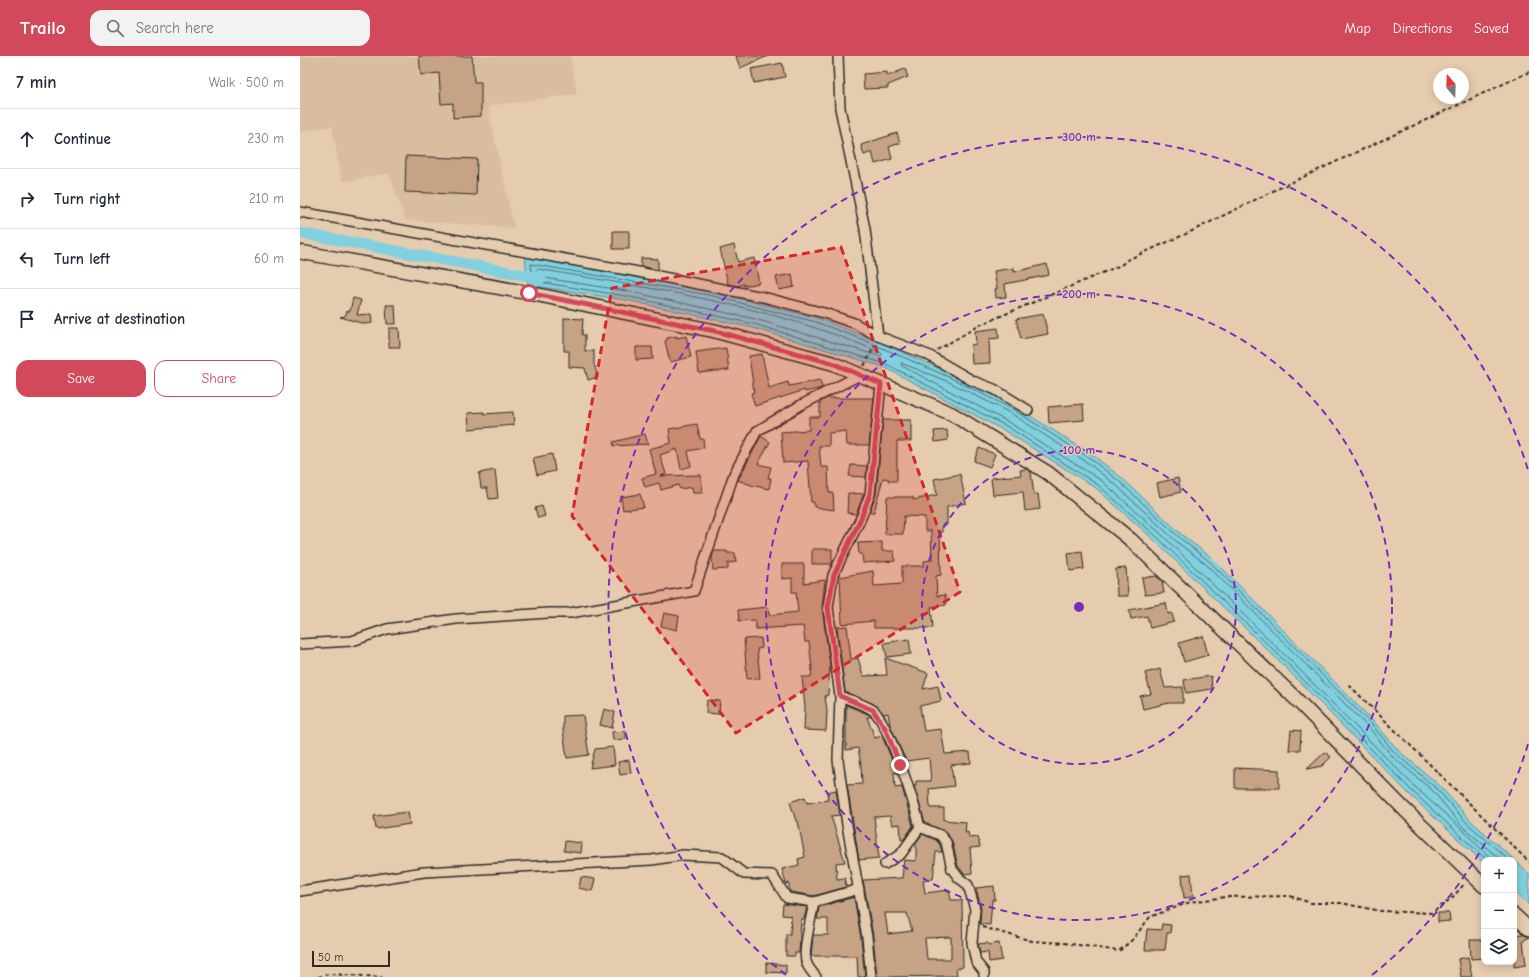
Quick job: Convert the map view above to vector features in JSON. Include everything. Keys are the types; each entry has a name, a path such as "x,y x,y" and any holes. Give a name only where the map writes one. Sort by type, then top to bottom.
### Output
{"main road":[{"path":"300,252 529,293 715,331 832,363 952,414 1048,473 1131,540 1296,698 1405,810 1481,883"},
{"path":"1517,918 1529,929"}],"street":[{"path":"837,57 840,108 865,229 878,336"},
{"path":"300,212 633,271 763,297 824,313 854,323 878,336 928,355 973,381 994,389 1028,410"},
{"path":"300,644 352,641 387,629 456,619 548,612 570,613 694,591 734,474 758,431 801,405 860,375"},
{"path":"871,977 859,889 847,825 838,760 840,696 828,607 834,575 861,518 870,494 881,384"},
{"path":"840,696 873,710 885,728 914,803 920,827 901,854 885,864"},
{"path":"920,827 940,835 946,842 952,869 959,878 968,884 976,909 972,942 976,962 984,972 984,977"},
{"path":"300,890 424,872 652,860 683,855 722,857 744,874 772,875 787,898 814,902 859,889"},
{"path":"814,902 809,932 804,946 806,963 816,977"}],"path":[{"path":"928,355 982,324 1121,265 1127,260 1188,233 1272,191 1529,72"},
{"path":"860,375 878,336"},
{"path":"1349,685 1529,862"},
{"path":"975,926 1032,941 1064,943 1119,951 1132,940 1150,917 1190,902 1226,898 1290,896 1311,903 1341,902 1381,911 1432,913 1452,898 1472,875"},
{"path":"318,977 329,974 382,977"}],"highlighted area":[{"path":"841,247 960,592 736,733 572,516 612,288"}],"shaded area":[{"path":"300,56 570,56 577,94 488,106 514,228 405,220 389,173 342,182 332,126 300,132"}],"water":[{"path":"525,257 710,291 817,318 865,336 952,374 1016,407 1094,456 1123,479 1182,535 1212,558 1376,724 1398,750 1439,785 1470,820 1511,857 1481,857 1481,860 1409,794 1284,666 1153,539 1096,488 1005,431 884,367 753,328 626,300 528,285"},
{"path":"1517,862 1529,873 1529,905 1517,894"}],"building":[{"path":"419,56 472,56 474,82 481,82 481,116 453,118 453,103 441,104 439,73 421,75"},
{"path":"736,56 768,56 740,68"},
{"path":"782,63 785,77 754,83 751,69"},
{"path":"905,69 908,77 888,85 888,88 864,89 863,74 887,72 887,76"},
{"path":"897,133 900,143 889,147 892,159 875,164 872,152 864,155 861,145"},
{"path":"406,156 477,159 476,195 405,192"},
{"path":"613,231 629,231 629,249 613,249"},
{"path":"734,245 738,262 754,258 759,283 744,286 744,284 737,286 728,284 720,249"},
{"path":"641,258 658,259 658,270 641,266"},
{"path":"1047,264 1049,275 1005,284 1006,297 996,298 995,289 997,289 994,271 1014,268 1014,272"},
{"path":"792,274 794,287 779,290 776,277"},
{"path":"353,298 361,300 357,315 371,314 372,323 365,324 340,317 345,316 347,311 350,311"},
{"path":"386,305 395,305 396,324 387,324"},
{"path":"1043,314 1048,334 1021,339 1016,319"},
{"path":"564,318 583,319 582,335 585,335 585,351 594,351 594,364 598,377 588,380 585,368 569,367 569,351 564,351"},
{"path":"389,328 399,328 400,347 389,347"},
{"path":"998,328 999,338 989,339 990,363 972,364 971,345 976,344 975,331"},
{"path":"677,336 677,338 686,336 691,357 670,362 665,341 667,338"},
{"path":"636,347 652,347 653,359 636,360"},
{"path":"726,348 729,370 699,373 696,352"},
{"path":"762,354 769,388 788,382 789,386 820,380 822,388 805,392 805,390 755,406 751,393 754,392 749,356"},
{"path":"827,398 874,398 869,445 847,445 846,431 829,433 829,446 819,446 821,467 828,467 829,493 833,493 834,510 814,507 814,502 811,502 808,461 783,463 781,432 809,430 809,417 820,417 820,402"},
{"path":"1083,404 1084,420 1049,423 1048,407"},
{"path":"484,412 484,414 513,412 514,425 469,429 468,413"},
{"path":"883,420 911,420 911,441 897,441 897,481 888,481 889,479 883,478 874,512 869,512 876,494"},
{"path":"697,424 700,439 703,439 704,448 688,451 691,466 681,469 677,449 660,455 666,474 661,476 701,475 702,493 693,493 692,487 680,489 678,485 661,490 659,483 645,487 642,478 656,474 649,449 671,443 669,429"},
{"path":"947,430 948,440 935,442 934,431"},
{"path":"645,434 648,444 614,446 613,442"},
{"path":"761,436 770,442 758,464 771,467 768,478 771,478 769,489 738,480"},
{"path":"979,448 995,454 990,467 974,461"},
{"path":"552,454 555,471 537,475 533,458"},
{"path":"851,465 867,466 866,477 849,476"},
{"path":"1027,469 1031,472 1034,495 1038,494 1040,509 1025,511 1023,492 993,495 991,478 1021,475 1020,470"},
{"path":"495,470 498,498 489,499 487,488 481,488 479,473"},
{"path":"960,474 966,503 947,507 947,525 942,525 942,532 940,532 941,575 936,576 937,596 945,595 946,605 931,607 933,628 874,628 874,621 842,624 840,577 873,571 874,586 902,584 902,566 924,566 924,561 932,560 931,531 925,531 925,517 904,516 903,534 885,534 887,497 913,497 913,500 937,495 934,479"},
{"path":"1178,478 1181,492 1160,497 1157,483"},
{"path":"848,493 864,494 856,514 847,513"},
{"path":"640,494 644,507 623,510 621,497"},
{"path":"542,506 545,516 538,518 535,508"},
{"path":"882,542 882,551 894,551 895,561 863,563 862,554 859,554 858,543"},
{"path":"812,549 832,549 832,564 812,564"},
{"path":"714,551 727,551 727,553 735,553 736,562 728,563 728,569 713,570 712,557"},
{"path":"1082,551 1084,569 1070,571 1068,553"},
{"path":"782,564 804,564 804,583 825,580 822,608 830,665 828,695 825,696 827,711 826,731 804,730 805,708 802,677 811,677 812,668 809,642 805,642 803,626 756,629 755,620 739,621 738,610 768,607 769,615 798,612 796,592 792,592 792,578 782,579"},
{"path":"1126,568 1128,596 1117,596 1116,569"},
{"path":"1156,576 1162,581 1164,593 1145,595 1142,578"},
{"path":"1166,603 1168,614 1172,613 1174,622 1150,628 1147,616 1131,619 1129,610"},
{"path":"664,613 679,616 677,630 661,626"},
{"path":"847,626 851,659 858,658 863,676 887,675 885,658 928,673 923,689 938,686 941,701 920,706 924,731 941,729 945,754 970,752 971,763 951,765 954,786 929,789 930,808 944,808 944,820 966,822 965,833 968,832 969,838 978,837 980,847 970,848 972,873 964,874 958,866 952,841 945,831 925,823 914,786 916,786 916,781 931,781 929,758 906,761 890,725 888,713 884,714 874,704 845,692 837,627"},
{"path":"1203,636 1208,655 1184,662 1179,643"},
{"path":"761,638 762,648 757,649 760,678 747,679 744,639"},
{"path":"909,639 911,654 887,657 884,643"},
{"path":"1160,669 1165,688 1183,687 1183,703 1169,703 1143,709 1140,696 1151,694 1145,673"},
{"path":"1211,676 1212,689 1186,693 1184,680"},
{"path":"707,700 720,701 719,714 706,713"},
{"path":"846,705 870,715 871,717 867,717 875,738 882,736 897,772 894,773 895,788 902,787 913,826 904,839 901,840 900,824 892,825 890,816 874,817 879,858 859,860 847,785 862,784 861,765 858,748 846,750"},
{"path":"604,709 615,712 612,728 600,725"},
{"path":"583,715 589,755 567,758 563,730 563,716"},
{"path":"1291,730 1301,731 1300,750 1289,750"},
{"path":"626,731 626,739 613,740 612,732"},
{"path":"613,747 615,765 590,768 595,749"},
{"path":"1325,752 1331,757 1322,766 1307,769"},
{"path":"629,760 631,773 620,775 618,762"},
{"path":"1235,768 1279,770 1279,788 1235,788"},
{"path":"836,790 840,815 831,816 845,862 836,863 837,879 845,878 846,887 814,896 791,892 789,890 789,883 786,884 782,869 799,865 798,859 805,857 798,821 796,821 790,802 805,797 807,803 828,800 827,792"},
{"path":"408,812 410,824 376,829 374,816"},
{"path":"922,834 936,840 940,845 942,852 936,852 933,879 923,880 925,893 949,890 951,900 962,900 963,967 956,969 957,976 877,977 873,936 863,880 902,878 904,860 916,861 916,843","holes":["885,913 907,913 912,931 888,934","951,937 951,959 927,959 925,938"]},
{"path":"565,841 582,843 581,853 564,851"},
{"path":"1191,874 1193,897 1184,898 1182,875"},
{"path":"581,877 595,879 592,891 579,888"},
{"path":"994,886 995,900 992,900 990,925 980,924 981,908 976,888"},
{"path":"854,897 861,938 865,977 858,977 857,956 811,956 813,935 828,935 828,919 817,919 819,907"},
{"path":"783,904 807,907 804,919 801,920 799,953 795,953 795,956 786,956 786,934 790,934 791,916 782,915"},
{"path":"1438,913 1449,913 1450,921 1438,922"},
{"path":"1162,924 1171,925 1170,933 1167,933 1165,950 1145,950 1147,929 1161,930"},
{"path":"1522,934 1529,937 1523,941 1526,965 1514,967 1514,965 1517,965 1517,935"},
{"path":"1470,940 1481,940 1481,958 1471,959"},
{"path":"988,943 988,945 999,943 1002,960 989,962 988,952 980,953 978,944"},
{"path":"1468,957 1472,977 1461,977 1458,959"},
{"path":"766,963 786,965 786,973 766,972"}],"waterway":[{"path":"300,233 541,278"}],"route":[{"path":"529,293 715,331 832,363 881,384 870,494 861,518 834,575 828,607 835,649 840,696 873,710 885,728 900,765"}]}
